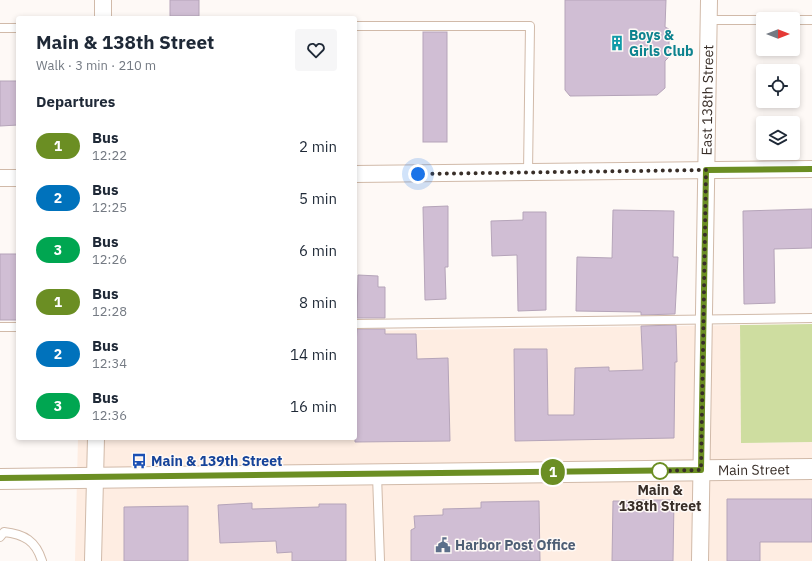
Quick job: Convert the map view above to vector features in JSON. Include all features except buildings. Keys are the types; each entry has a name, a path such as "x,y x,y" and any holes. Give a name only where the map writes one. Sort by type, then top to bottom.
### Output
{"street":[{"path":"103,16 104,0"},
{"name":"East 138th Street","path":"700,561 709,0"},
{"path":"357,174 812,169"},
{"path":"0,178 16,178"},
{"path":"94,561 96,440"},
{"name":"Main Street","path":"0,478 812,469"}],"lane":[{"path":"709,20 756,20"},
{"path":"800,20 812,20"},
{"path":"357,26 530,26 528,172"},
{"path":"0,28 16,28"},
{"path":"357,324 704,321 812,318"},
{"path":"0,327 16,327"},
{"path":"377,474 380,561"},
{"path":"0,537 4,532 19,533 35,545 42,561"}],"shaded area":[{"path":"740,325 741,443 812,442 812,561 75,561 78,440 357,440 357,331"}],"green space":[{"path":"812,324 812,442 741,443 740,325"}],"bus line":[{"name":"1","path":"0,478 701,470 706,170 812,169"}],"place":[{"name":"Boys & Girls Club","path":"617,43"},
{"name":"Main & 139th Street","path":"139,461"},
{"name":"Main & 138th Street","path":"660,471"},
{"name":"Harbor Post Office","path":"443,545"}],"route":[{"path":"418,174 706,170 701,470 655,471 660,471"}]}
